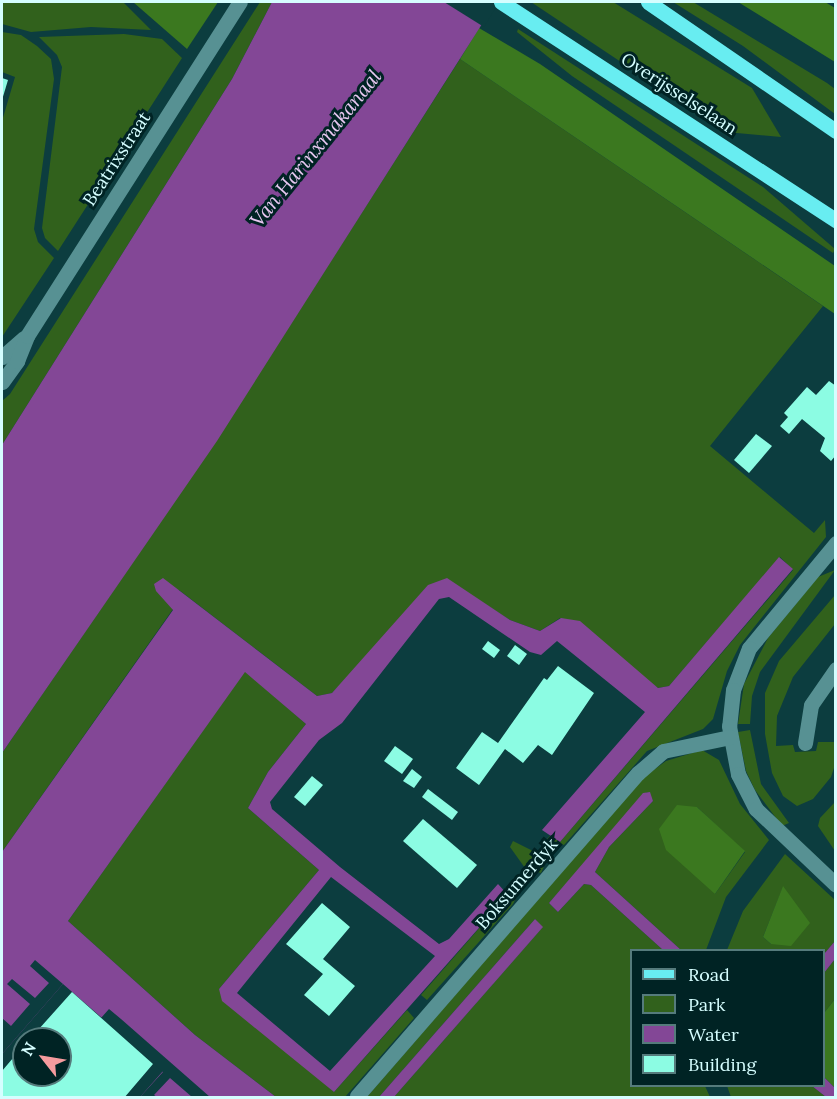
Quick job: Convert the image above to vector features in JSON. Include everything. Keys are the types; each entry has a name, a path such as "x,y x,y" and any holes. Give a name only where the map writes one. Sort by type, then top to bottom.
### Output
{"main road":[{"name":"Overijsselselaan","path":"501,2 836,220"},
{"path":"648,2 836,131"}],"street":[{"name":"Beatrixstraat","path":"2,382 17,361 27,336 240,2"},
{"name":"Beatrixstraat","path":"2,357 27,336"},
{"path":"833,550 749,648 733,690 730,737 738,774 756,809 836,885"},
{"path":"805,743 811,705 836,669"},
{"name":"Boksumerdyk","path":"357,1096 638,773 663,751 730,737"}],"green space":[{"path":"2,2 123,2 151,30 91,27 31,32 2,24"},
{"path":"133,2 218,2 187,49"},
{"path":"260,2 272,2 232,79 2,445 2,401 10,394"},
{"path":"531,2 613,2 752,88 781,137 726,132"},
{"path":"673,2 693,2 827,83 835,89 835,114 743,46"},
{"path":"738,2 825,2 835,8 835,62"},
{"path":"479,28 540,64 835,266 835,314 460,59"},
{"path":"518,29 763,187 835,249 833,253 572,76 517,32"},
{"path":"2,32 21,35 51,59 54,79 34,229 38,242 54,258 2,337 2,121 15,77 2,72"},
{"path":"124,34 162,39 182,58 58,251 45,238 42,228 62,67 57,55 39,37"},
{"path":"460,59 823,306 710,446 814,533 825,520 826,537 740,645 727,671 713,719 703,729 647,751 564,845 546,840 550,836 560,842 793,570 780,557 669,686 658,688 560,618 540,631 510,620 446,579 332,693 317,696 179,590 173,609 2,852 2,753 216,441"},
{"path":"835,570 760,672 752,696 750,724 738,724 744,684 768,638 818,577"},
{"path":"835,595 835,624 793,677 777,716 776,746 793,745 795,752 816,751 818,742 834,742 835,728 835,765 831,777 813,799 797,806 783,796 772,773 765,734 765,693 779,661"},
{"path":"245,671 306,724 268,772 248,808 319,870 219,989 334,1092 407,1010 414,1018 345,1097 276,1097 195,1035 68,921"},
{"path":"750,730 761,784 789,823 782,826 755,790 746,771 738,732"},
{"path":"702,750 719,760 740,804 769,840 726,897 706,949 680,949 595,872 609,847 653,801 647,792 549,903 558,912 584,884 591,885 662,949 630,949 630,1087 705,1087 710,1097 394,1097 542,928 535,919 379,1097 366,1098 644,777 666,761","holes":["697,807 745,852 715,894"]},
{"path":"835,802 835,851 818,826 820,818"},
{"path":"677,805 697,807 745,851 715,894 666,850 659,829"},
{"path":"513,841 541,855 545,864 541,873 525,868 510,847"},
{"path":"785,854 835,900 835,941 825,953 825,949 727,949 743,911","holes":["783,887 771,944 763,937"]},
{"path":"512,880 520,890 513,904 427,1000 421,995 508,895 504,890"},
{"path":"783,886 810,923 791,946 771,944 763,937"},
{"path":"835,959 835,999 825,1012 825,972"},
{"path":"835,999 835,1088 825,1078 825,1012"},
{"path":"727,1087 813,1087 826,1097 731,1097"}],"water":[{"name":"Van Harinxmakanaal","path":"272,2 496,2 217,441 2,753 2,445 232,79"},
{"path":"779,557 793,569 560,842 542,830 645,712 557,641 541,655 530,652 449,597 439,599 342,723 319,740 270,802 272,809 340,867 439,944 449,939 498,884 508,895 334,1092 222,1001 219,989 319,870 248,808 268,772 306,724 245,672 68,921 195,1035 276,1097 140,1097 163,1071 63,984 26,1027 12,1027 12,1043 2,1054 2,852 173,610 156,591 154,584 163,578 317,696 332,693 428,585 447,578 510,620 540,631 561,618 580,621 658,688 669,686","holes":["331,877 435,956 330,1071 237,993"]},
{"path":"650,792 653,801 609,847 595,872 680,949 662,949 591,885 584,884 558,912 549,903 643,793"},
{"path":"535,919 543,927 394,1097 379,1097"},
{"path":"835,941 835,959 825,972 825,953"},
{"path":"825,1078 835,1088 835,1097 826,1097 813,1087 825,1087"}],"pier":[{"path":"444,2 499,2 484,27"},
{"path":"35,960 63,984 26,1027 12,1027 12,1043 2,1054 2,1018 11,1026 30,1004 7,984 12,979 35,998 49,983 30,966"},
{"path":"109,1009 210,1097 192,1097 170,1078 154,1095 157,1097 140,1097 163,1072 101,1018"}],"building":[{"path":"2,78 8,80 2,100"},
{"path":"829,381 836,386 836,455 831,461 820,451 825,438 802,419 789,434 780,426 788,417 784,413 807,387 816,395"},
{"path":"756,434 772,446 749,473 734,460"},
{"path":"488,641 500,650 494,658 482,649"},
{"path":"515,645 527,654 519,665 507,656"},
{"path":"558,666 594,693 552,755 538,745 523,763 505,749 479,785 456,768 482,732 498,743 544,678 547,680"},
{"path":"395,746 413,759 402,774 384,761"},
{"path":"412,769 422,777 414,788 403,781"},
{"path":"312,776 323,785 305,806 294,797"},
{"path":"428,789 458,812 452,820 422,797"},
{"path":"423,819 477,865 457,888 403,841"},
{"path":"322,903 350,927 323,959 355,986 329,1016 304,995 323,974 286,944"},
{"path":"72,992 153,1064 124,1098 2,1098 2,1071 12,1059 12,1087 72,1087 72,1027 41,1027"}]}
